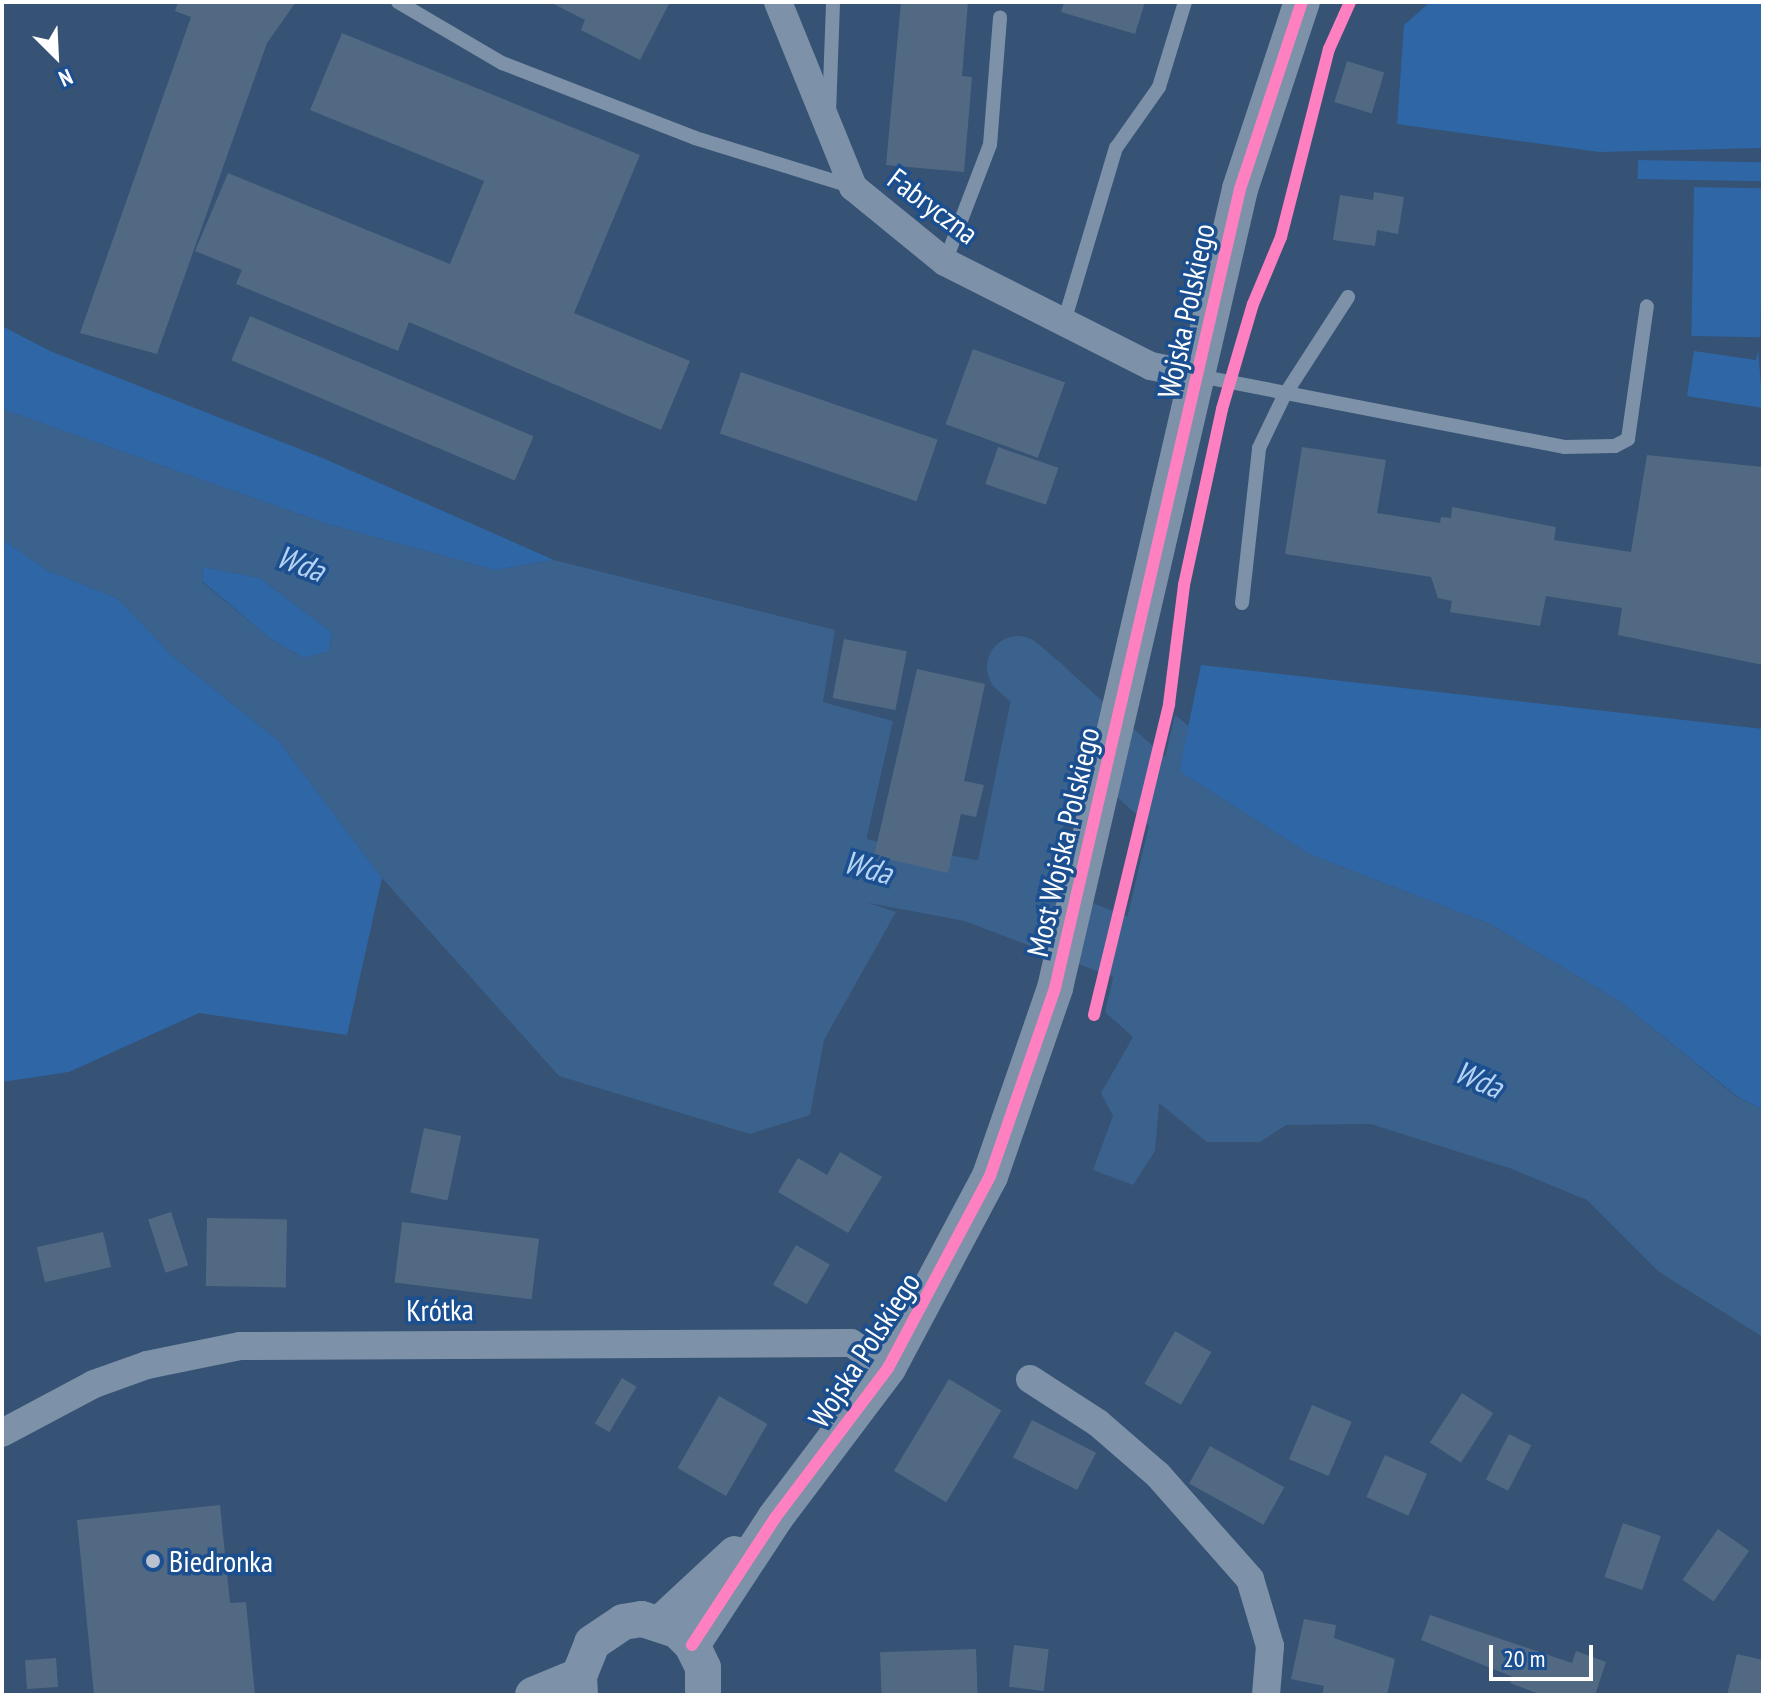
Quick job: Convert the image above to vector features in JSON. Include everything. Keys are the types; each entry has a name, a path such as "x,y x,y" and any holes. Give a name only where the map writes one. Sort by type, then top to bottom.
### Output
{"street":[{"name":"Fabryczna","path":"778,2 853,187 945,262 1151,366 1199,376"},
{"name":"Wojska Polskiego","path":"1138,637 1240,189 1302,2"},
{"name":"Most Wojska Polskiego","path":"1033,1058 1138,637"},
{"name":"Wojska Polskiego","path":"692,1645 775,1518 888,1368 990,1176 1033,1058"},
{"name":"Krótka","path":"2,1433 94,1384 147,1365 240,1346 851,1343 888,1368"},
{"path":"1030,1379 1098,1423 1158,1475 1250,1579 1270,1646 1266,1695"},
{"name":"Wojska Polskiego","path":"661,1623 775,1518"},
{"path":"533,1695 579,1685 587,1650 606,1630 642,1619 661,1623 692,1645 703,1668 704,1694"}],"lane":[{"path":"398,2 502,63 695,138 853,187"},
{"path":"828,125 833,2"},
{"path":"1064,322 1116,148 1159,87 1185,2"},
{"path":"945,262 990,145 1000,17"},
{"path":"1242,603 1259,448 1284,396 1348,297"},
{"path":"1199,376 1284,396 1564,447 1615,446 1628,439 1647,306"}],"shaded area":[{"path":"1430,2 1763,2 1763,148 1599,152 1397,124 1404,25"},
{"path":"1638,160 1763,162 1763,181 1638,179"},
{"path":"1694,187 1763,188 1760,337 1691,336"},
{"path":"2,326 50,351 325,459 554,560 495,570 327,524 2,409"},
{"path":"1758,350 1763,408 1687,396 1694,351 1756,360"},
{"path":"2,539 47,570 117,598 174,657 279,741 382,878 347,1035 199,1013 69,1072 2,1082"},
{"path":"203,567 260,578 333,633 328,652 303,658 268,637 202,581"},
{"path":"1201,665 1763,729 1763,1110 1738,1097 1619,1001 1490,924 1311,855 1179,771"}],"water":[{"path":"2,409 327,524 495,570 554,560 835,630 823,702 893,721 853,898 896,912 824,1040 810,1115 750,1134 559,1076 382,878 279,741 174,657 117,598 47,570 2,539","holes":["203,567 260,578 333,633 328,652 303,658 268,637 202,582"]},
{"path":"1020,656 1058,660 1090,692 1042,937 967,914"},
{"path":"1175,715 1189,726 1179,771 1311,855 1490,924 1619,1001 1737,1097 1763,1110 1763,1337 1659,1272 1587,1200 1512,1169 1371,1124 1286,1125 1260,1142 1207,1142 1159,1103 1155,1151 1133,1185 1093,1170 1113,1116 1101,1093 1133,1037 1105,1012"}],"building":[{"path":"178,2 296,2 267,43 157,354 80,333 191,17 175,11"},
{"path":"550,2 670,2 640,60 581,30 585,20"},
{"path":"901,2 968,2 962,76 972,77 964,172 886,165"},
{"path":"1064,2 1145,2 1135,34 1061,12"},
{"path":"342,33 640,155 574,313 690,361 661,430 409,322 398,351 236,284 242,270 195,251 228,173 450,264 484,181 310,110"},
{"path":"1347,61 1384,72 1372,114 1334,102"},
{"path":"1374,192 1404,197 1398,234 1377,230 1375,246 1333,240 1340,195 1373,200"},
{"path":"250,316 534,436 515,481 231,360"},
{"path":"973,349 1065,383 1038,458 946,424"},
{"path":"741,372 938,440 917,501 720,433"},
{"path":"998,447 1059,468 1046,505 985,484"},
{"path":"1302,447 1386,460 1377,513 1440,523 1441,517 1451,518 1452,507 1556,527 1554,540 1631,552 1647,455 1763,467 1763,665 1618,635 1622,608 1546,596 1540,626 1450,612 1452,601 1438,598 1431,577 1285,554"},
{"path":"844,639 907,651 895,710 833,698"},
{"path":"917,669 985,684 964,781 984,785 976,817 961,814 948,873 874,856"},
{"path":"424,1128 461,1136 447,1200 410,1193"},
{"path":"840,1152 882,1177 848,1233 778,1192 798,1158 827,1175"},
{"path":"171,1212 188,1265 165,1273 148,1219"},
{"path":"207,1218 287,1219 286,1287 206,1286"},
{"path":"402,1222 539,1239 532,1299 395,1283"},
{"path":"103,1232 111,1267 45,1282 37,1247"},
{"path":"796,1245 830,1264 807,1304 773,1285"},
{"path":"1175,1331 1211,1352 1181,1405 1144,1384"},
{"path":"622,1378 637,1387 609,1432 595,1423"},
{"path":"949,1379 1001,1410 946,1502 894,1471"},
{"path":"1462,1393 1493,1413 1461,1463 1430,1442"},
{"path":"719,1396 767,1424 726,1496 678,1468"},
{"path":"1312,1405 1352,1422 1329,1476 1289,1459"},
{"path":"1032,1420 1096,1453 1077,1490 1013,1457"},
{"path":"1509,1434 1531,1445 1508,1491 1486,1479"},
{"path":"1210,1446 1284,1487 1263,1525 1189,1484"},
{"path":"1385,1455 1427,1474 1408,1516 1366,1497"},
{"name":"Biedronka","path":"220,1505 230,1603 246,1602 255,1695 94,1695 77,1520"},
{"path":"1623,1523 1661,1536 1642,1590 1604,1577"},
{"path":"1718,1529 1749,1551 1714,1602 1682,1580"},
{"path":"1430,1615 1572,1663 1576,1651 1606,1662 1595,1695 1542,1695 1510,1683 1513,1677 1421,1640"},
{"path":"1304,1619 1336,1625 1334,1638 1395,1659 1387,1695 1322,1695 1324,1686 1291,1679"},
{"path":"1014,1645 1049,1649 1044,1691 1009,1687"},
{"path":"976,1649 978,1695 882,1695 880,1652"},
{"path":"1737,1654 1763,1660 1763,1695 1727,1695"},
{"path":"56,1658 58,1687 27,1689 25,1660"}],"waterway":[{"path":"1018,667 1188,819 1205,859"},
{"name":"Wda","path":"783,835 861,870 973,891 1200,977"}],"cycle path":[{"path":"692,1645 775,1518 888,1368 990,1176 1055,988 1240,189 1302,2"},
{"path":"1094,1015 1169,704 1184,585 1222,409 1253,304 1281,237 1329,49 1350,2"}],"place":[{"name":"Biedronka","path":"153,1561"}]}
